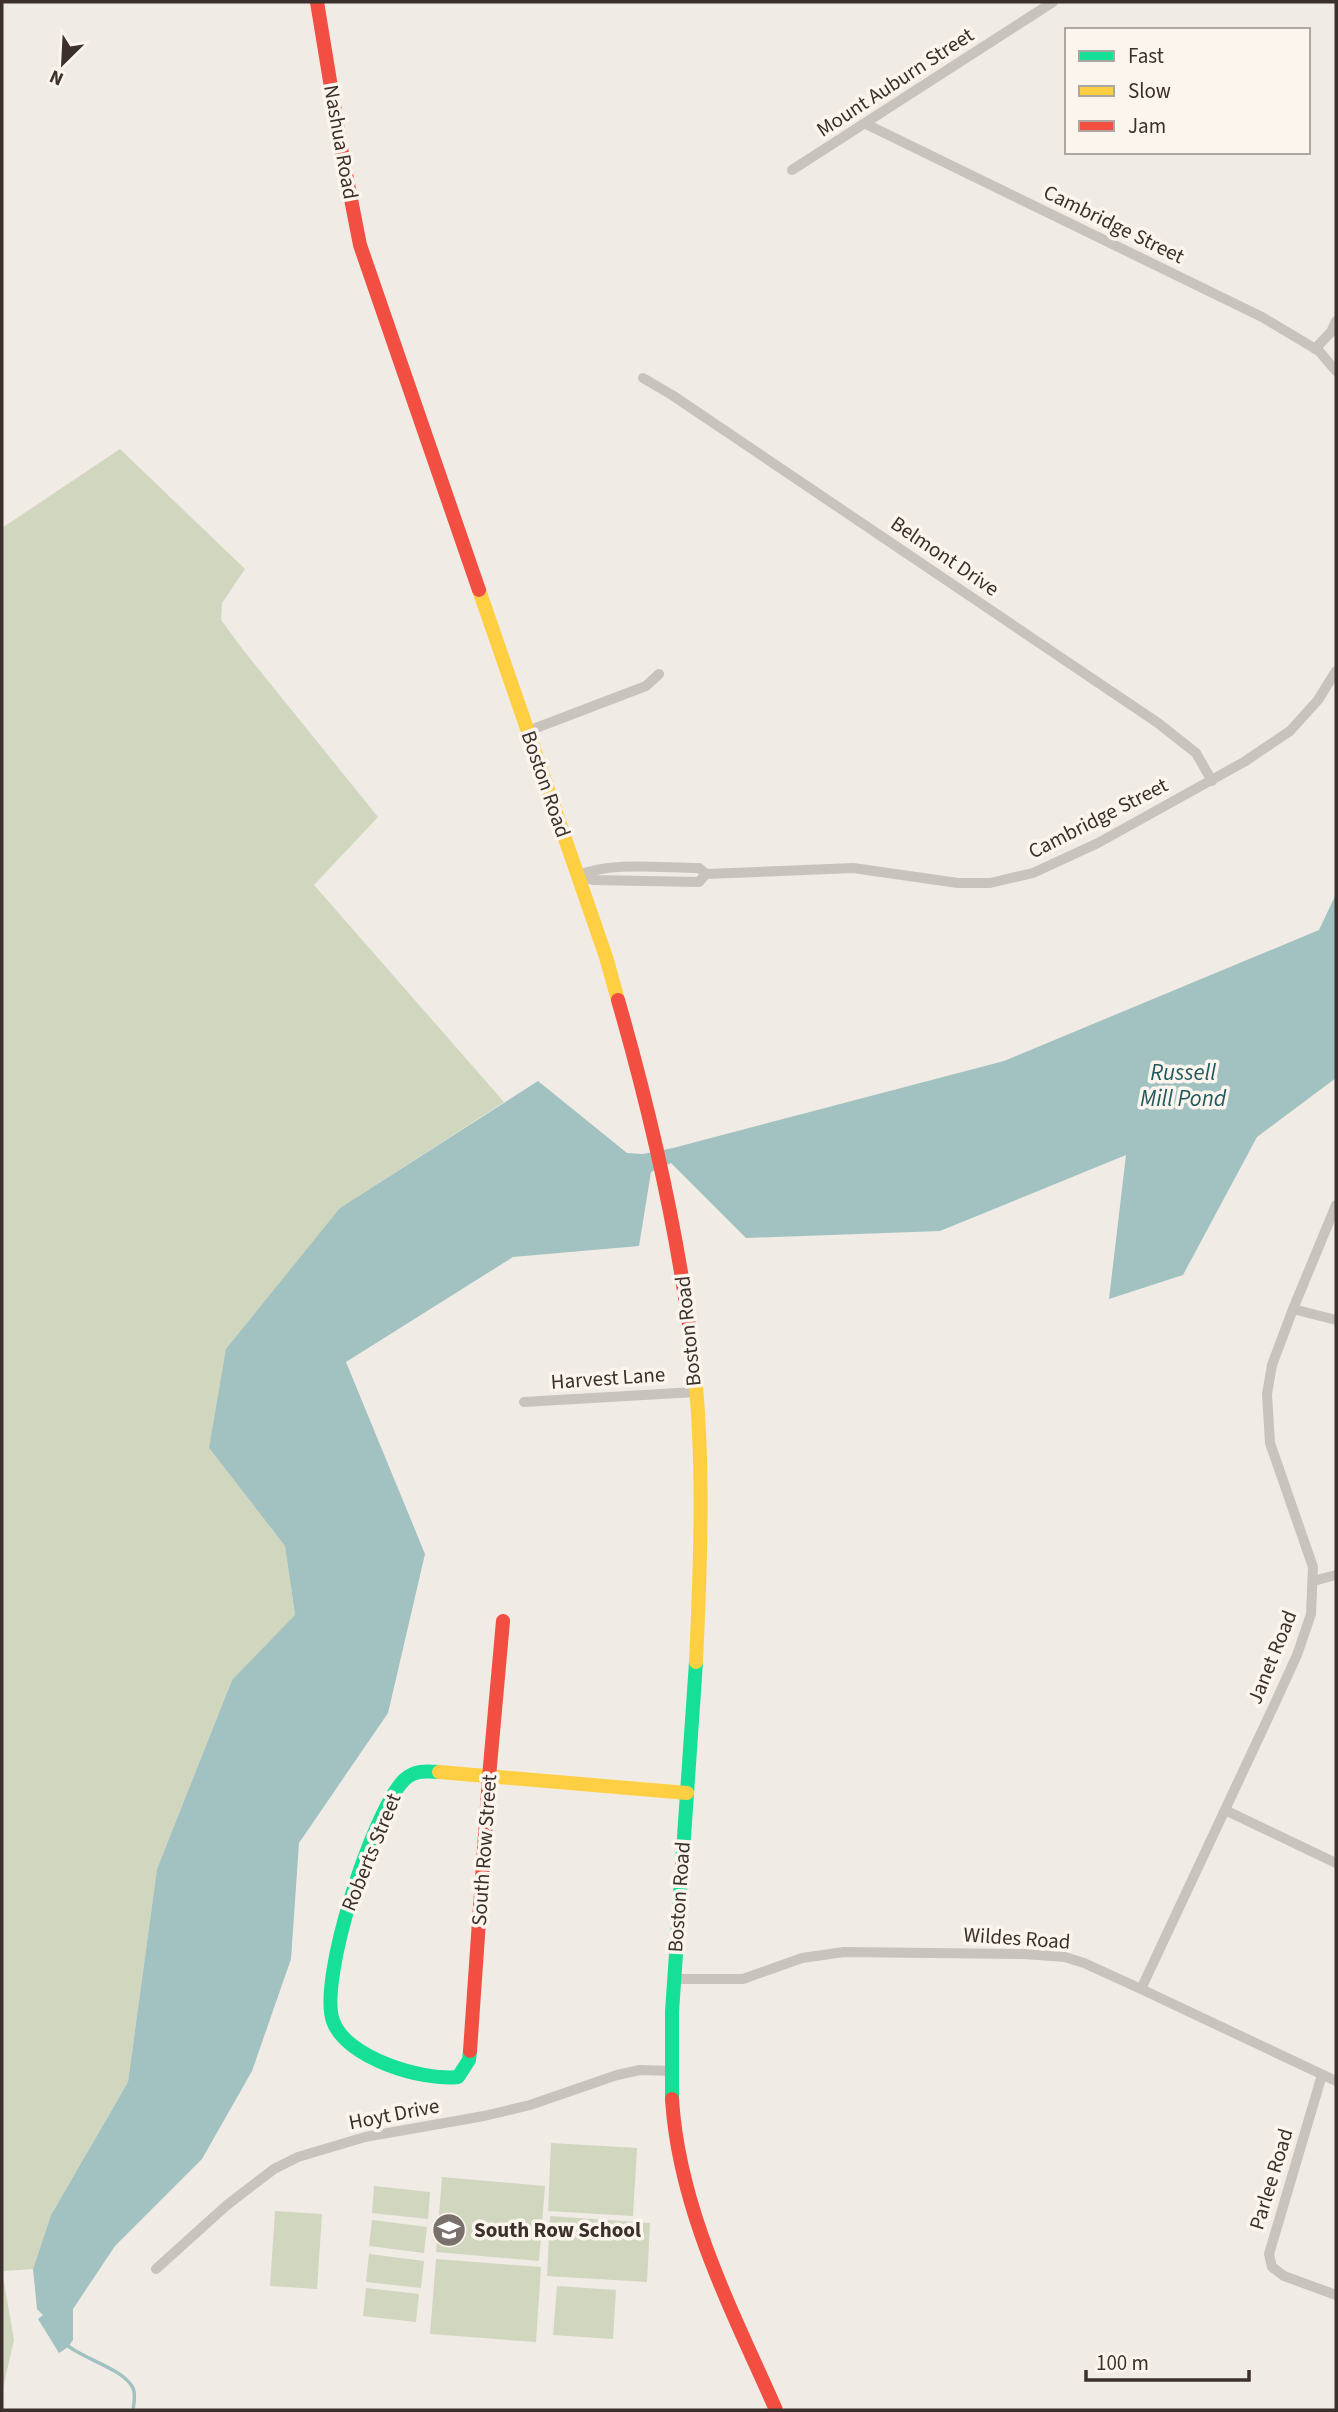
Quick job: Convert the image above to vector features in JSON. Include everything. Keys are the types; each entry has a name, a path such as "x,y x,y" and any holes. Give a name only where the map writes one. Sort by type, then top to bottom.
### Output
{"main road":[{"name":"Nashua Road","path":"317,2 343,160 360,245 371,281"},
{"name":"Boston Road","path":"371,281 606,957 657,1150 683,1276 695,1392 701,1495 699,1597 673,1979 673,2071 677,2142 683,2177 711,2262 776,2410"},
{"name":"South Row Street","path":"460,2075 469,2060 503,1621"},
{"name":"Roberts Street","path":"460,2075 443,2080 369,2058 353,2048 336,2028 330,2010 344,1919 374,1833 400,1783 409,1774 423,1772 687,1793"}],"street":[{"name":"Mount Auburn Street","path":"792,170 1053,2"},
{"name":"Cambridge Street","path":"866,124 1262,317 1315,349 1336,372"},
{"path":"1315,349 1331,332 1336,321"},
{"name":"Belmont Drive","path":"643,378 1158,723 1196,753 1212,781"},
{"name":"Cambridge Street","path":"577,876 593,869 627,868 699,868 706,874 853,868 958,883 990,883 1033,873 1098,843 1212,781 1290,731 1318,700 1336,671"},
{"path":"528,731 646,686 659,674"},
{"name":"Janet Road","path":"1141,1989 1297,1655 1311,1615 1313,1567 1270,1443 1266,1394 1272,1365 1336,1205"},
{"path":"1293,1309 1336,1320"},
{"name":"Harvest Lane","path":"524,1402 695,1392"},
{"path":"1312,1581 1336,1575"},
{"path":"1225,1810 1336,1863"},
{"name":"Wildes Road","path":"673,1979 743,1979 802,1958 844,1952 1065,1957 1141,1989 1336,2081"},
{"name":"Hoyt Drive","path":"156,2269 227,2204 274,2169 298,2157 365,2137 530,2105 617,2075 640,2070 673,2071"},
{"name":"Parlee Road","path":"1322,2075 1269,2254 1272,2267 1284,2276 1336,2295"}],"green space":[{"path":"120,449 245,569 222,603 221,620 378,817 314,885 504,1102 340,1208 209,1448 285,1546 295,1616 232,1680 157,1869 128,2082 51,2215 33,2269 2,2271 2,528"},
{"path":"551,2143 637,2148 633,2216 548,2211"},
{"path":"442,2177 545,2186 539,2261 436,2252"},
{"path":"374,2186 430,2192 428,2219 372,2213"},
{"path":"275,2211 322,2214 317,2289 270,2286"},
{"path":"550,2216 650,2223 647,2282 547,2276"},
{"path":"372,2220 427,2227 424,2253 369,2246"},
{"path":"369,2254 424,2261 421,2288 366,2282"},
{"path":"436,2259 541,2267 536,2342 430,2334"},
{"path":"2,2271 14,2340 2,2392"},
{"path":"557,2286 616,2290 613,2339 553,2335"},
{"path":"366,2288 419,2294 416,2322 363,2316"}],"water":[{"name":"Russell Mill Pond","path":"1336,894 1336,1078 1257,1137 1183,1275 1109,1299 1126,1155 940,1231 746,1238 671,1163 651,1172 639,1246 513,1257 346,1362 425,1554 388,1713 299,1843 291,1959 252,2071 202,2159 115,2246 73,2309 73,2340 59,2353 38,2319 43,2315 37,2309 33,2269 51,2215 128,2082 157,1869 232,1680 295,1615 285,1546 209,1448 226,1349 340,1208 538,1081 627,1153 643,1154 673,1148 1004,1061 1319,930"}],"waterway":[{"path":"67,2345 128,2381 134,2393 133,2410"}],"traffic: fast":[{"path":"672,2099 672,2012 696,1662"},
{"path":"439,1772 416,1773 404,1780 391,1798 378,1825 351,1897 333,1970 330,2000 333,2021 353,2046 369,2056 406,2071 458,2077 469,2060 470,2051"}],"traffic: slow":[{"path":"479,590 606,957 618,1000"},
{"path":"691,1339 700,1460 696,1662"},
{"path":"439,1772 687,1793"}],"traffic: jam":[{"path":"317,2 360,245 479,590"},
{"path":"618,1000 661,1168 691,1339"},
{"path":"470,2051 503,1621"},
{"path":"672,2099 677,2140 696,2220 710,2259 776,2410"}],"place":[{"name":"South Row School","path":"449,2230"}]}
